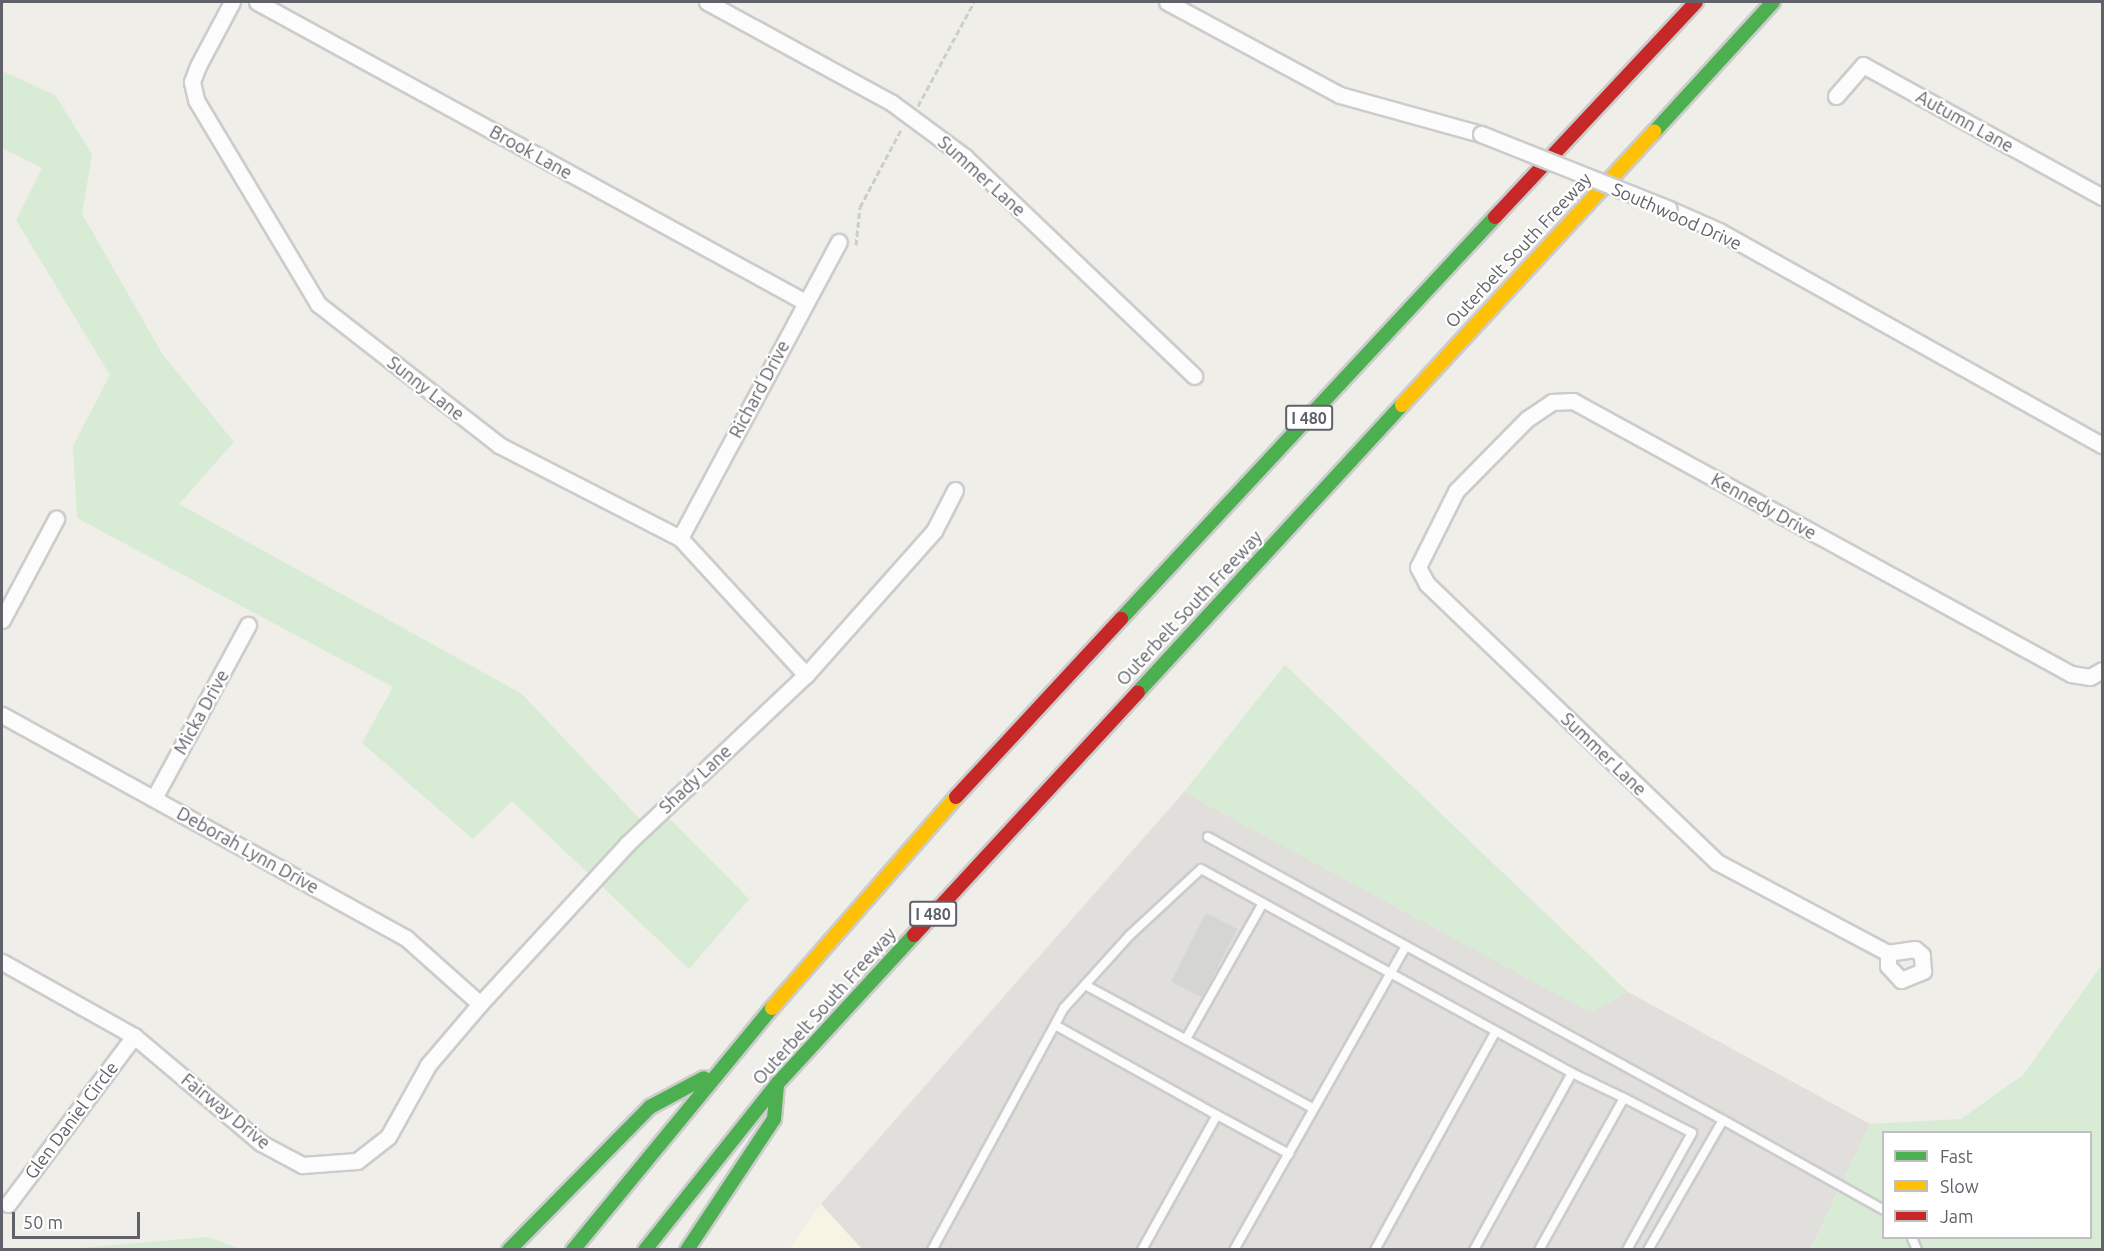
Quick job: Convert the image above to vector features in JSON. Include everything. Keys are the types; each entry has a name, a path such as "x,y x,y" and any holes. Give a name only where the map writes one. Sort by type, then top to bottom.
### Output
{"highway":[{"name":"Outerbelt South Freeway","path":"573,1250 717,1071 984,765 1696,2"},
{"name":"Outerbelt South Freeway","path":"645,1250 777,1084 1773,2"},
{"path":"509,1250 650,1107 717,1071"},
{"path":"687,1250 774,1119 777,1084"}],"street":[{"name":"Sunny Lane","path":"232,2 192,82 196,100 318,303 499,445 680,538 806,675"},
{"name":"Brook Lane","path":"257,2 805,302"},
{"name":"Summer Lane","path":"707,2 892,103 965,157 1194,376"},
{"name":"Southwood Drive","path":"1167,2 1341,95 1481,134 1719,231 2103,445"},
{"name":"Autumn Lane","path":"1836,96 1863,64 2103,197"},
{"name":"Richard Drive","path":"680,538 839,242"},
{"name":"Kennedy Drive","path":"1456,490 1527,419 1552,402 1573,401 2071,674 2096,674"},
{"name":"Shady Lane","path":"428,1065 480,1004 627,844 806,675 934,531 955,490"},
{"name":"Summer Lane","path":"1456,490 1418,567 1427,584 1717,862 1888,953"},
{"path":"2,620 56,519"},
{"name":"Micka Drive","path":"154,798 248,625"},
{"name":"Deborah Lynn Drive","path":"2,715 406,938 480,1004"},
{"name":"Fairway Drive","path":"2,962 134,1036 261,1143 302,1164 357,1161 388,1137 428,1065"},
{"name":"Glen Daniel Circle","path":"8,1204 134,1036"}],"lane":[{"path":"1208,837 1882,1209"},
{"path":"932,1250 1055,1024 1085,985 1201,870 1572,1072 1692,1132 1627,1250"},
{"path":"1186,1039 1263,903"},
{"path":"1234,1250 1406,946"},
{"path":"1085,985 1314,1109"},
{"path":"1055,1024 1289,1154"},
{"path":"1375,1250 1496,1031"},
{"path":"1474,1250 1572,1072"},
{"path":"1539,1250 1624,1098"},
{"path":"1142,1250 1217,1115"},
{"path":"1648,1250 1723,1120"}],"path":[{"path":"921,102 974,2"},
{"path":"854,251 860,207 902,127"}],"shaded area":[{"path":"1184,792 1590,1012 1628,992 1870,1124 1811,1249 863,1250 821,1204"},
{"path":"821,1204 863,1249 788,1250"}],"green space":[{"path":"2,71 55,95 92,154 82,214 163,355 234,442 179,504 522,694 652,832 668,817 749,899 689,969 512,801 473,839 362,743 393,687 77,518 73,446 110,375 16,220 42,168 2,148"},
{"path":"1285,665 1628,992 1590,1012 1184,792"},
{"path":"2102,965 2102,1249 1811,1250 1870,1124 1961,1119 2023,1075"},
{"path":"208,1237 240,1249 69,1249"}],"building":[{"path":"1206,913 1237,929 1202,997 1171,982"}],"railway":[{"path":"2070,1131 2102,1073"},
{"path":"2084,1131 2102,1097"},
{"path":"2004,1250 2010,1239"},
{"path":"2016,1250 2022,1239"}],"traffic: fast":[{"path":"1654,132 1773,2"},
{"path":"1121,619 1495,217"},
{"path":"1138,692 1402,405"},
{"path":"645,1250 777,1084 914,935"},
{"path":"573,1250 772,1008"},
{"path":"509,1250 650,1107 704,1078"},
{"path":"687,1250 774,1119 777,1084"}],"traffic: slow":[{"path":"1402,405 1654,132"},
{"path":"772,1008 956,797"}],"traffic: jam":[{"path":"1495,217 1696,2"},
{"path":"956,797 1121,619"},
{"path":"914,935 1138,692"}]}
